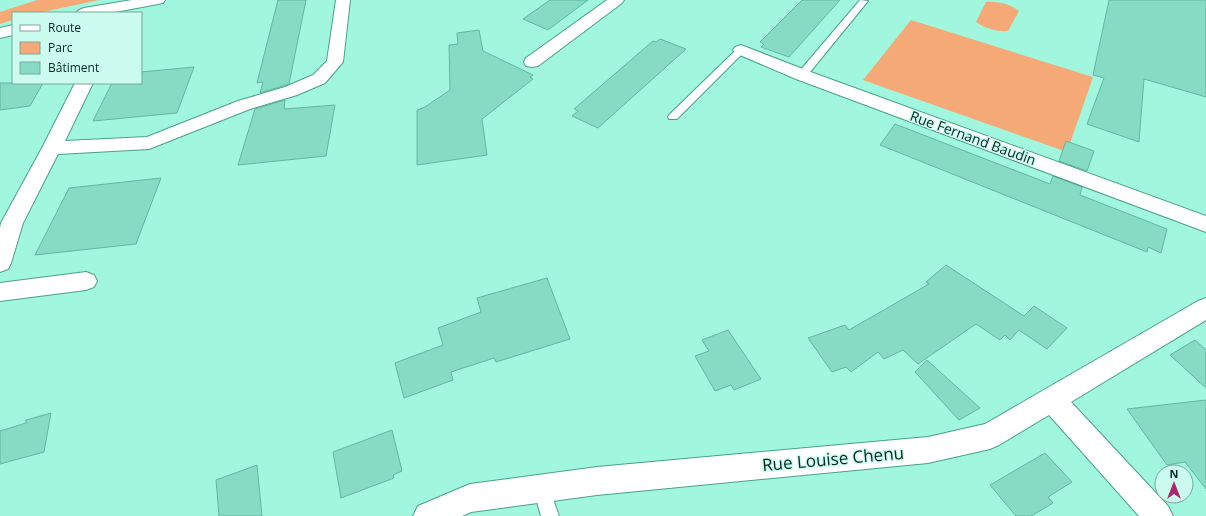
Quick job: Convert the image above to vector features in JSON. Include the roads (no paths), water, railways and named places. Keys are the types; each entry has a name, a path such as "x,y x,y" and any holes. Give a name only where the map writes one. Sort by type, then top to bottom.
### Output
{"street":[{"path":"94,12 135,8 158,0"},
{"path":"52,148 149,143 244,105 291,91 319,79 335,62 343,0"},
{"path":"532,62 562,38 617,0"},
{"path":"0,33 12,30"},
{"name":"Rue Fernand Baudin","path":"741,50 802,75 1206,224"},
{"path":"0,264 12,223 52,148 84,84"},
{"path":"0,292 86,281"},
{"name":"Rue Louise Chenu","path":"428,516 470,498 597,481 928,450 990,436 1206,308"},
{"path":"1052,399 1158,516"}],"lane":[{"path":"802,75 864,1"},
{"path":"673,117 741,50"},
{"path":"541,488 550,516"}]}
